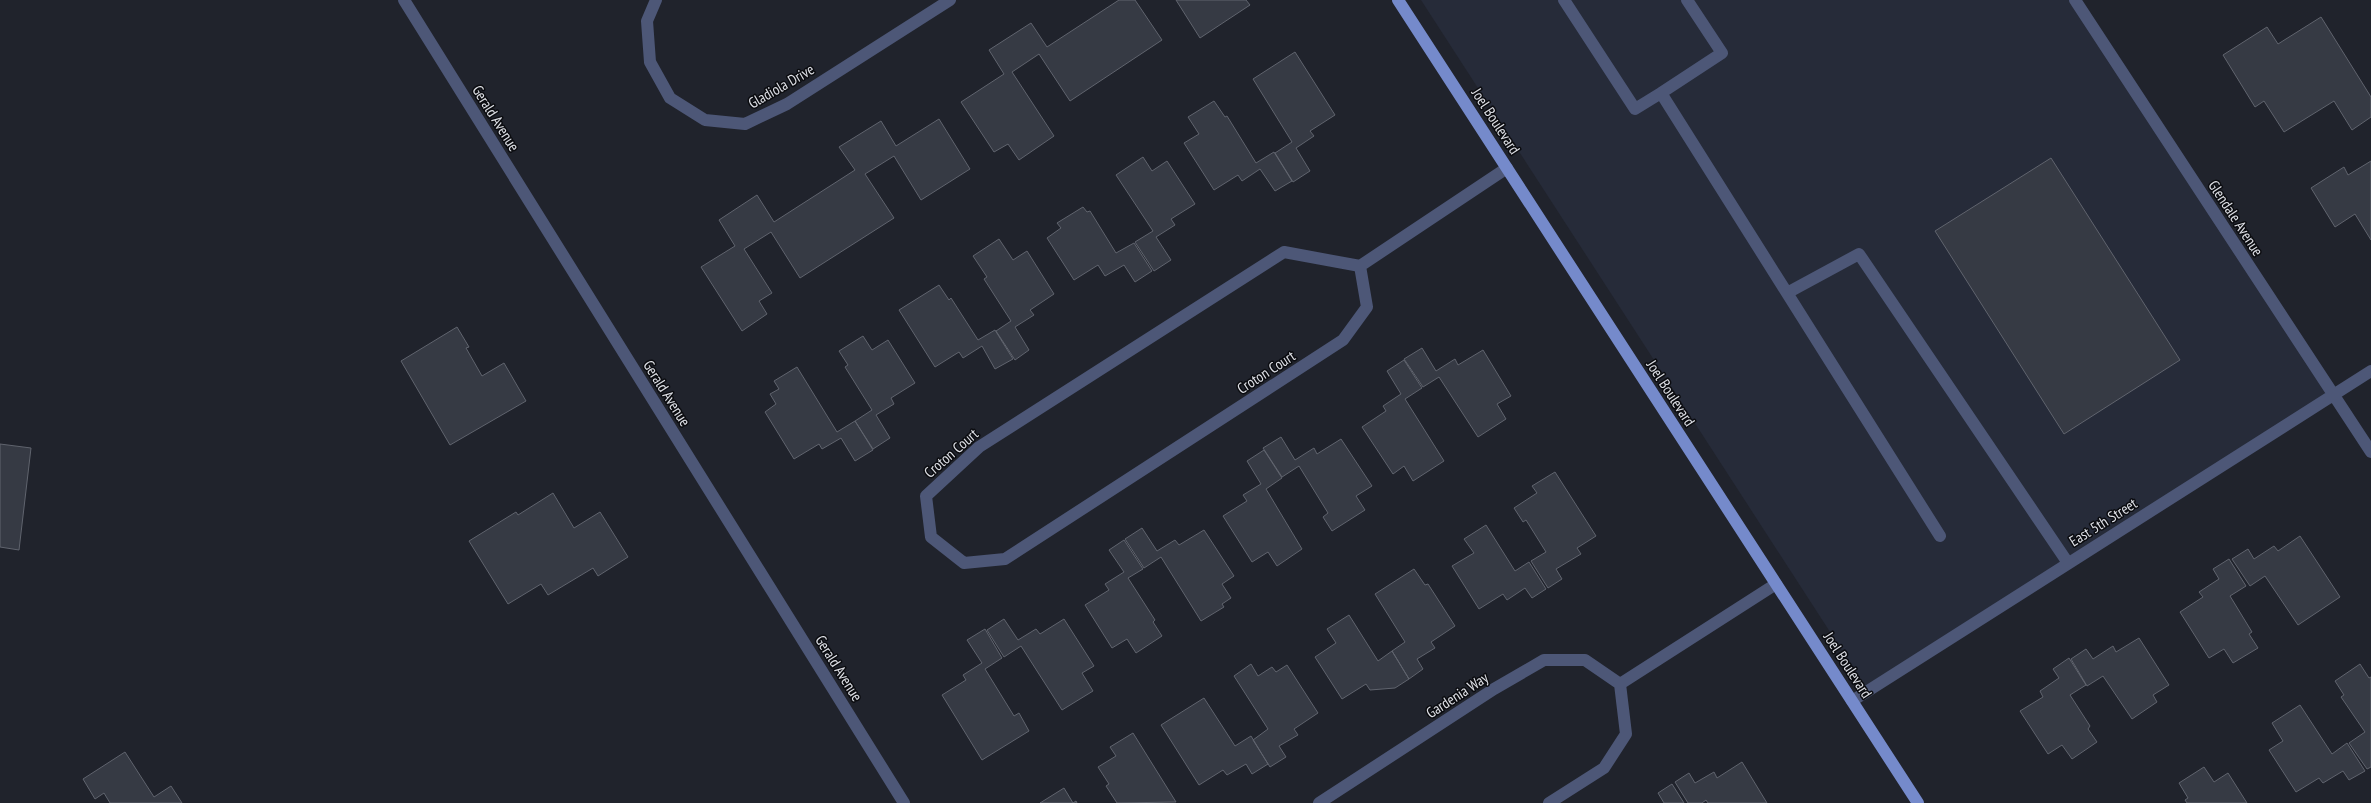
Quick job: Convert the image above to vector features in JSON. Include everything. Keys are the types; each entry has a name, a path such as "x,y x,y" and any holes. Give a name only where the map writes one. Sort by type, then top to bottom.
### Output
{"main road":[{"name":"Joel Boulevard","path":"1398,0 1918,803"}],"street":[{"name":"Gerald Avenue","path":"404,0 904,803"},
{"name":"Gladiola Drive","path":"656,0 647,21 650,62 670,98 705,120 745,124 787,104 950,0"},
{"path":"1564,0 1635,110 1722,53 1687,0"},
{"name":"Glendale Avenue","path":"2075,0 2371,452"},
{"path":"1661,93 1940,536"},
{"path":"1360,266 1507,168"},
{"name":"Croton Court","path":"1284,252 1360,266 1367,307 1343,340 1005,559 964,563 932,537 926,496 979,447 1284,252"},
{"path":"1787,293 1859,254 2068,563"},
{"name":"East 5th Street","path":"1852,701 2371,371"},
{"path":"1549,803 1604,768 1626,734 1620,684 1776,584"},
{"name":"Gardenia Way","path":"1319,803 1494,689 1544,660 1585,660 1620,684"}],"shaded area":[{"path":"1421,0 2081,0 2329,393 1865,686"}],"building":[{"path":"1119,0 1135,0 1162,40 1070,101 1039,54 1012,72 1054,136 1019,160 1008,144 994,152 961,102 1004,74 989,50 1031,23 1047,47"},
{"path":"1176,0 1246,0 1250,5 1200,38"},
{"path":"2321,17 2371,97 2371,117 2352,130 2334,101 2284,132 2264,101 2255,107 2223,55 2267,27 2278,44"},
{"path":"1295,52 1335,115 1310,131 1314,136 1296,148 1310,171 1293,182 1275,153 1292,142 1253,79"},
{"path":"1214,101 1225,117 1227,116 1256,163 1274,152 1292,181 1275,191 1260,169 1242,181 1238,175 1214,190 1184,143 1199,134 1188,117"},
{"path":"939,119 970,169 921,200 894,156 865,174 894,218 800,278 771,232 744,249 772,293 759,301 767,314 742,331 701,267 735,246 719,220 757,195 774,222 855,170 839,147 881,121 896,146"},
{"path":"1143,157 1152,171 1167,161 1195,204 1171,219 1175,225 1156,237 1171,260 1154,271 1135,242 1153,231 1116,175"},
{"path":"2051,158 2180,360 2064,434 1935,231"},
{"path":"2371,161 2371,240 2355,214 2335,227 2311,188 2344,167 2348,175"},
{"path":"1083,207 1087,212 1090,211 1116,253 1134,243 1152,271 1135,282 1124,265 1105,276 1098,265 1074,280 1047,238 1061,228 1057,223"},
{"path":"999,239 1013,260 1027,251 1054,294 1030,310 1034,315 1015,327 1029,350 1015,360 996,331 1011,321 984,279 987,277 973,256"},
{"path":"939,285 949,300 951,298 978,340 995,330 1013,359 995,369 982,346 963,358 959,352 935,367 899,310"},
{"path":"457,327 469,347 466,348 482,376 504,363 526,401 450,445 401,361"},
{"path":"863,336 872,350 888,340 915,383 891,398 894,404 876,415 890,438 873,449 855,421 872,410 845,367 848,365 839,351"},
{"path":"1422,348 1436,371 1455,359 1458,365 1483,350 1511,396 1497,404 1506,419 1478,437 1439,377 1423,387 1404,359"},
{"path":"1404,360 1422,388 1405,399 1444,461 1413,481 1404,466 1393,474 1362,427 1386,411 1383,406 1401,394 1387,371"},
{"path":"797,367 837,432 855,421 873,450 855,461 841,438 822,449 819,444 794,459 765,412 776,404 770,394 779,389 774,381"},
{"path":"1281,437 1295,460 1314,448 1317,454 1341,439 1372,486 1356,496 1365,510 1332,531 1323,517 1328,513 1299,466 1282,477 1263,448"},
{"path":"0,444 31,448 19,550 0,547"},
{"path":"1264,450 1282,478 1266,489 1302,549 1277,566 1268,552 1252,562 1223,516 1247,501 1243,495 1261,484 1247,461"},
{"path":"1555,472 1596,536 1577,548 1581,554 1556,569 1562,579 1548,588 1531,561 1546,552 1526,520 1523,522 1514,508 1537,493 1532,486"},
{"path":"553,493 574,528 600,512 628,557 598,576 593,568 548,595 541,584 508,604 469,541 516,512 518,515"},
{"path":"1486,525 1515,571 1529,562 1546,589 1532,598 1525,588 1507,600 1503,594 1479,609 1452,566 1474,553 1464,539"},
{"path":"1142,528 1157,551 1175,540 1179,545 1204,530 1234,576 1222,584 1231,598 1222,604 1224,607 1201,621 1161,557 1144,568 1125,539"},
{"path":"2300,536 2340,597 2298,625 2265,576 2250,586 2232,559 2248,549 2254,559 2274,546 2278,551"},
{"path":"1124,540 1143,569 1128,578 1155,620 1153,622 1162,636 1136,653 1127,639 1112,648 1085,605 1109,590 1105,584 1124,572 1109,550"},
{"path":"2229,559 2246,586 2230,596 2252,632 2249,634 2258,648 2233,663 2224,649 2209,658 2180,612 2203,597 2199,592 2219,579 2213,569"},
{"path":"1414,569 1425,585 1428,584 1455,626 1431,642 1435,648 1417,659 1423,669 1409,679 1392,651 1405,642 1375,594"},
{"path":"1349,615 1378,661 1392,651 1409,679 1395,688 1370,690 1366,684 1342,699 1315,657 1336,643 1327,629"},
{"path":"1004,619 1018,640 1036,629 1040,634 1064,619 1094,666 1082,673 1093,691 1062,710 1021,646 1004,657 987,630"},
{"path":"985,629 1002,658 985,669 1014,716 1019,713 1029,731 982,760 942,695 966,680 963,675 982,663 967,640"},
{"path":"2139,638 2169,685 2153,695 2157,702 2132,719 2103,676 2087,686 2071,659 2086,649 2093,659 2113,646 2116,652"},
{"path":"2069,658 2086,685 2070,695 2090,726 2088,729 2097,742 2072,759 2062,745 2048,754 2020,711 2043,697 2040,691 2059,678 2053,669"},
{"path":"1251,664 1258,676 1272,667 1276,672 1287,665 1318,713 1294,729 1298,735 1279,746 1286,757 1270,767 1253,740 1268,729 1234,676"},
{"path":"2360,664 2369,678 2371,677 2371,767 2367,769 2349,743 2365,732 2341,697 2344,695 2335,681"},
{"path":"1204,698 1235,746 1251,736 1268,764 1252,774 1246,764 1227,775 1223,770 1199,785 1161,725"},
{"path":"2300,705 2332,754 2347,743 2365,771 2349,780 2343,771 2323,783 2319,778 2296,792 2269,750 2283,741 2272,723"},
{"path":"1133,733 1176,802 1117,803 1106,786 1109,784 1098,767 1116,756 1110,747"},
{"path":"125,752 154,797 171,786 182,803 110,803 104,793 95,799 83,779"},
{"path":"1742,762 1767,803 1708,803 1706,800 1702,803 1688,803 1675,782 1689,773 1695,783 1714,772 1717,778"},
{"path":"2204,767 2214,782 2228,773 2247,803 2187,803 2185,800 2188,798 2179,783"},
{"path":"1672,784 1684,803 1664,803 1658,793"},
{"path":"1064,788 1073,803 1040,803"}]}
